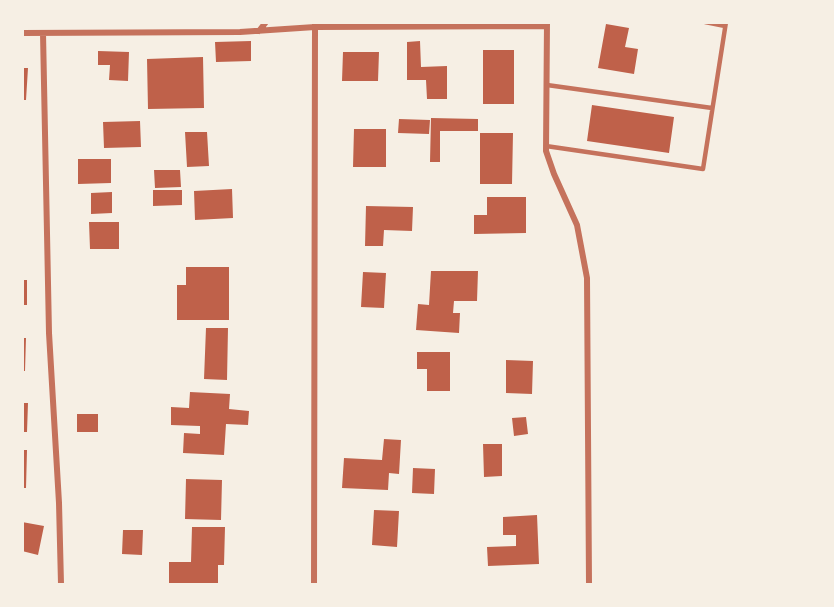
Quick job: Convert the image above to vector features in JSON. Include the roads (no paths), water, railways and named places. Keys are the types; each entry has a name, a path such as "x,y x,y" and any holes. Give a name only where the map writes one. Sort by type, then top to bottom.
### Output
{"street":[{"path":"259,31 266,22"},
{"path":"22,33 259,31 315,25 547,24 546,151 577,225 587,278 589,585"},
{"path":"314,585 315,25"},
{"path":"43,33 50,333 61,585"}],"lane":[{"path":"546,146 703,169 725,24 705,22"},
{"path":"547,85 712,108"}]}
